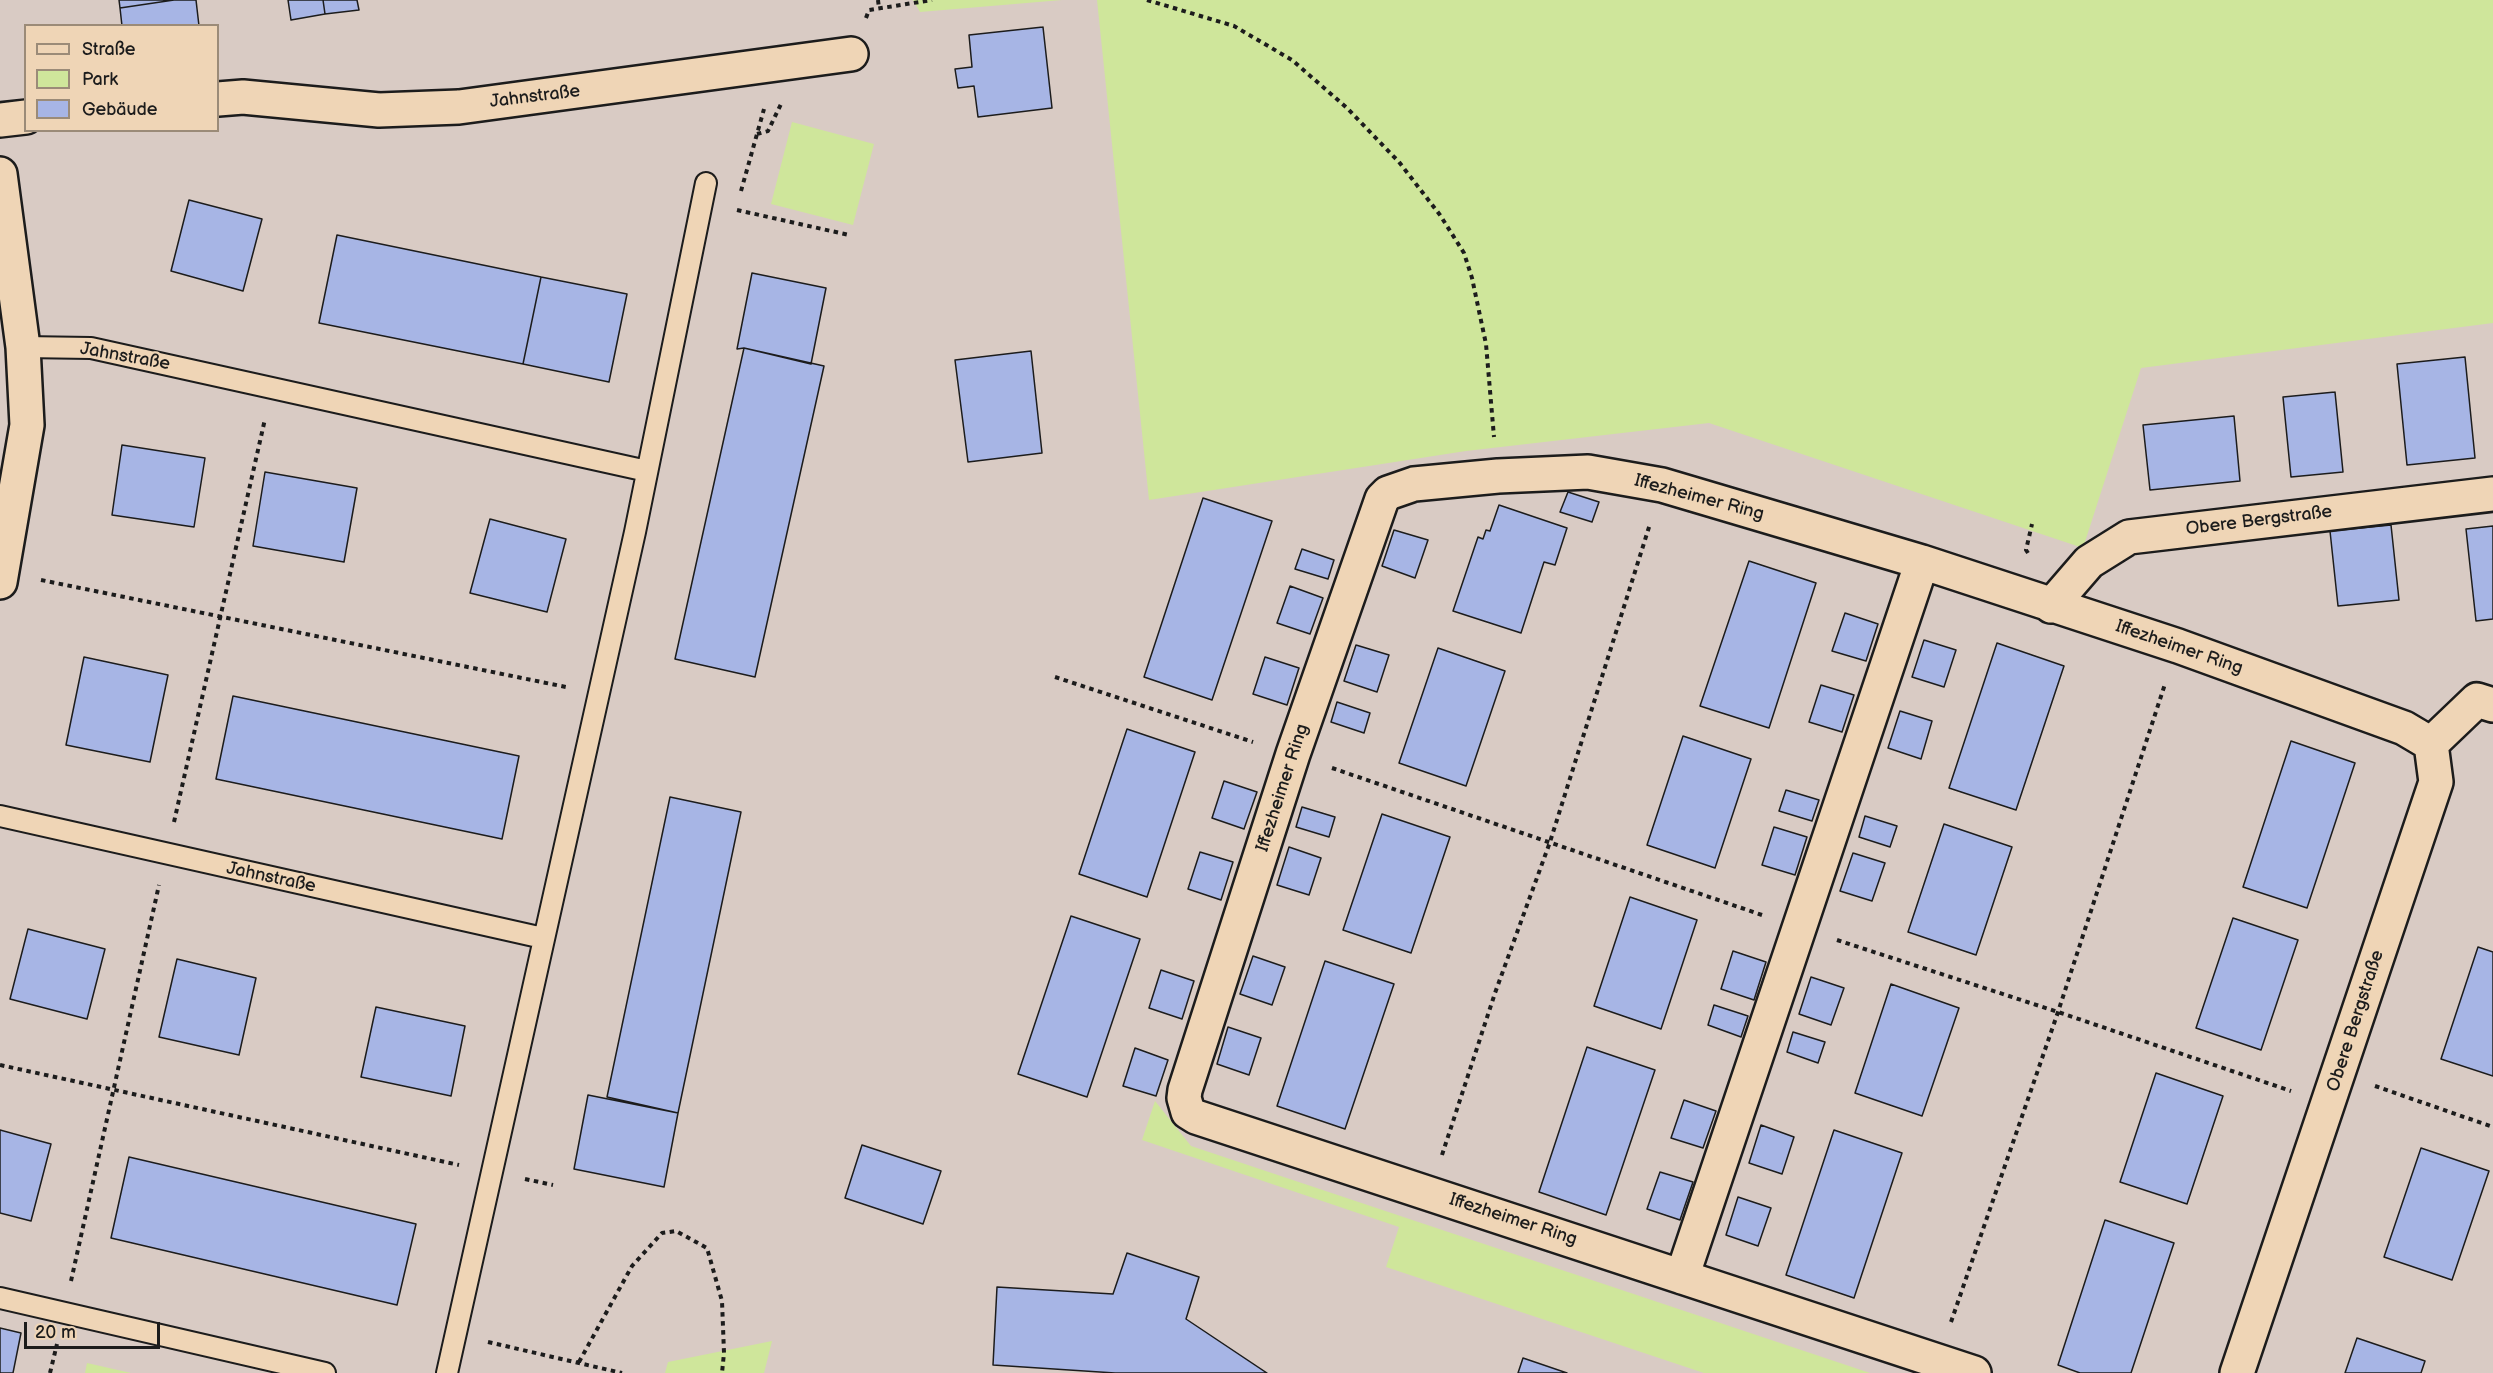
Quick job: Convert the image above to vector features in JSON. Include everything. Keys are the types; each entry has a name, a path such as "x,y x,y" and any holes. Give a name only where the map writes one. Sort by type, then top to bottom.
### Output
{"street":[{"name":"Jahnstraße","path":"219,99 243,97 379,110 459,107 851,54"},
{"path":"0,120 24,117"},
{"path":"0,174 23,346 27,424 1,577"},
{"name":"Iffezheimer Ring","path":"1974,1373 1196,1117 1188,1112 1185,1106 1185,1090 1293,754 1378,507 1388,493 1414,484 1498,476 1588,472 1662,485 1922,562 2178,646 2404,728 2431,744"},
{"name":"Obere Bergstraße","path":"2051,606 2089,562 2129,537 2493,494"},
{"path":"1682,1276 1922,562"},
{"path":"2431,744 2477,700 2493,705"},
{"name":"Obere Bergstraße","path":"2237,1373 2436,782 2431,744"}],"lane":[{"path":"447,1373 598,694 706,183"},
{"name":"Jahnstraße","path":"23,346 91,348 646,471"},
{"name":"Jahnstraße","path":"0,816 543,938"},
{"path":"0,1298 325,1373"}],"path":[{"path":"878,0 879,9"},
{"path":"851,54 869,10 932,0"},
{"path":"1148,0 1234,26 1292,60 1347,108 1399,162 1440,215 1464,253 1472,278 1486,344 1494,436"},
{"path":"734,220 764,109"},
{"path":"737,210 849,235"},
{"path":"1430,1193 1495,993 1550,842 1662,485"},
{"path":"1,577 598,694"},
{"path":"1938,1361 2058,1012 2178,646"},
{"path":"1055,677 1293,754 1799,929 2058,1012 2328,1103 2354,1108 2369,1084 2493,1127"},
{"path":"0,1065 553,1185"},
{"path":"579,1362 632,1266 662,1233 676,1231 708,1248 722,1301 724,1353 722,1373"},
{"path":"516,1348 622,1373"}],"green space":[{"path":"913,0 1062,0 920,12"},
{"path":"1097,0 2493,0 2493,323 2141,368 2083,548 1709,423 1466,451 1149,500"},
{"path":"792,122 874,144 853,225 771,204"},
{"path":"1155,1101 1191,1146 1870,1373 1704,1373 1386,1267 1399,1227 1142,1140"},
{"path":"772,1341 764,1373 665,1373 668,1362"},
{"path":"87,1363 131,1373 85,1373"}],"building":[{"path":"119,0 174,0 120,8"},
{"path":"174,0 196,0 199,24 122,24 120,8"},
{"path":"288,0 323,0 325,14 291,20"},
{"path":"323,0 357,0 359,10 325,14"},
{"path":"1043,27 1052,108 978,117 974,86 958,88 955,69 972,67 969,35"},
{"path":"189,200 262,219 243,291 171,271"},
{"path":"337,235 541,277 523,364 319,323"},
{"path":"752,273 826,288 811,364 744,348 737,349"},
{"path":"541,277 627,294 609,382 523,364"},
{"path":"744,348 824,366 755,677 675,659"},
{"path":"1031,351 1042,453 968,462 955,360"},
{"path":"2465,357 2475,458 2407,465 2397,364"},
{"path":"2335,392 2343,472 2291,477 2283,397"},
{"path":"2234,416 2240,481 2150,490 2143,425"},
{"path":"122,445 205,458 194,527 112,515"},
{"path":"265,472 357,488 344,562 253,546"},
{"path":"1568,492 1599,502 1592,522 1560,512"},
{"path":"1203,498 1272,521 1212,700 1144,677"},
{"path":"1499,505 1567,528 1555,565 1544,562 1521,633 1453,611 1478,537 1483,539 1486,530 1490,531"},
{"path":"490,519 566,539 547,612 470,593"},
{"path":"2391,525 2399,600 2338,606 2330,531"},
{"path":"2493,526 2493,619 2476,621 2466,529"},
{"path":"1394,530 1428,540 1415,578 1382,566"},
{"path":"1302,549 1334,560 1328,579 1295,569"},
{"path":"1749,561 1816,583 1769,728 1700,706"},
{"path":"1290,586 1323,598 1310,634 1277,623"},
{"path":"1845,613 1878,624 1866,661 1832,651"},
{"path":"1924,640 1956,650 1944,687 1912,677"},
{"path":"1997,643 2064,666 2016,810 1949,788"},
{"path":"1356,645 1389,655 1377,692 1344,681"},
{"path":"1438,648 1505,671 1466,786 1399,763"},
{"path":"84,657 168,675 150,762 66,745"},
{"path":"1265,657 1299,668 1287,705 1253,694"},
{"path":"1821,685 1854,695 1842,732 1809,722"},
{"path":"233,696 519,756 502,839 216,779"},
{"path":"1337,702 1370,713 1364,733 1331,722"},
{"path":"1900,711 1932,721 1921,759 1888,748"},
{"path":"1127,729 1195,752 1147,897 1079,874"},
{"path":"1683,736 1751,759 1715,868 1647,845"},
{"path":"2291,741 2355,763 2307,908 2243,887"},
{"path":"1224,781 1257,792 1244,829 1212,818"},
{"path":"1786,790 1819,800 1812,821 1779,811"},
{"path":"670,797 741,812 678,1113 607,1097"},
{"path":"1302,807 1335,817 1329,837 1296,827"},
{"path":"1382,814 1450,837 1411,953 1343,930"},
{"path":"1865,816 1897,826 1890,847 1859,837"},
{"path":"1944,824 2012,847 1976,955 1908,932"},
{"path":"1774,827 1807,837 1795,875 1762,865"},
{"path":"1289,847 1321,858 1309,895 1277,885"},
{"path":"1200,852 1233,862 1221,900 1188,889"},
{"path":"1853,853 1885,863 1872,901 1840,891"},
{"path":"1630,897 1697,920 1661,1029 1594,1006"},
{"path":"1071,916 1140,939 1087,1097 1018,1074"},
{"path":"2233,918 2298,940 2261,1050 2196,1028"},
{"path":"28,929 105,949 87,1019 10,999"},
{"path":"2478,947 2493,952 2493,1076 2441,1059"},
{"path":"1733,951 1766,962 1754,1000 1721,989"},
{"path":"1253,956 1285,967 1272,1005 1240,994"},
{"path":"177,959 256,978 239,1055 159,1037"},
{"path":"1325,961 1394,984 1345,1129 1277,1106"},
{"path":"1161,970 1194,981 1182,1019 1149,1008"},
{"path":"1811,977 1844,988 1831,1025 1799,1014"},
{"path":"1891,984 1959,1008 1922,1116 1855,1093"},
{"path":"1714,1005 1748,1016 1741,1037 1708,1025"},
{"path":"376,1007 465,1026 451,1096 361,1077"},
{"path":"1228,1027 1261,1038 1249,1075 1217,1064"},
{"path":"1793,1032 1825,1042 1818,1063 1787,1052"},
{"path":"1587,1047 1655,1070 1606,1215 1539,1192"},
{"path":"1135,1048 1168,1060 1156,1096 1123,1086"},
{"path":"2156,1073 2223,1096 2187,1204 2120,1182"},
{"path":"588,1095 678,1113 664,1187 574,1169"},
{"path":"1684,1100 1716,1111 1703,1148 1671,1138"},
{"path":"1761,1125 1794,1137 1782,1174 1749,1163"},
{"path":"0,1130 51,1144 31,1221 0,1213"},
{"path":"1834,1130 1902,1153 1854,1298 1786,1275"},
{"path":"862,1145 941,1171 923,1224 845,1198"},
{"path":"2421,1148 2489,1171 2452,1280 2384,1257"},
{"path":"129,1157 416,1224 397,1305 111,1238"},
{"path":"1660,1172 1693,1182 1680,1220 1647,1209"},
{"path":"1738,1197 1771,1208 1758,1246 1726,1235"},
{"path":"2105,1220 2174,1243 2131,1373 2080,1373 2058,1365"},
{"path":"1127,1253 1199,1277 1186,1319 1267,1373 1115,1373 993,1365 997,1287 1113,1294"},
{"path":"0,1328 21,1333 13,1373 0,1373"},
{"path":"2357,1338 2425,1361 2421,1373 2345,1373"},
{"path":"1523,1358 1567,1373 1518,1373"}]}
